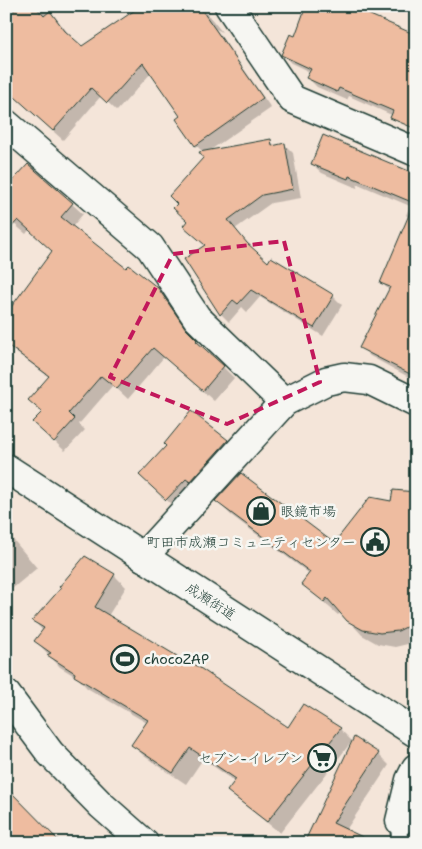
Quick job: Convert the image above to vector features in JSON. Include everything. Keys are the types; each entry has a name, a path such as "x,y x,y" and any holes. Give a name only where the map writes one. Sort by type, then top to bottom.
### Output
{"street":[{"path":"230,6 292,99 416,152"},
{"path":"6,124 150,247 197,318 284,402"},
{"path":"143,557 284,402 326,381 344,377 369,380 416,403"},
{"name":"成瀬街道","path":"6,468 416,734"},
{"path":"6,694 50,753 102,805 144,843"},
{"path":"400,832 410,780 416,768"}],"highlighted area":[{"path":"284,241 320,382 227,424 110,377 173,254"}],"building":[{"path":"19,6 35,6 44,16 50,11 65,31 82,46 141,6 199,6 263,98 195,146 176,119 180,116 143,63 107,103 91,88 53,131 6,89 6,16"},
{"path":"306,6 363,6 361,11 416,35 416,129 390,118 393,111 339,88 337,92 306,78 311,69 281,55 290,34 295,36"},
{"path":"323,135 416,174 416,377 359,348 390,287 380,283 414,203 349,176 348,179 311,164"},
{"path":"271,139 272,146 285,143 293,189 262,195 228,220 247,243 268,262 271,257 334,295 314,328 251,290 238,304 233,300 220,315 184,259 205,245 183,226 187,221 173,208 177,204 169,196 203,158 199,152"},
{"path":"28,164 73,203 61,217 126,268 129,265 158,288 196,341 224,366 203,391 153,348 117,389 101,376 69,413 75,419 54,442 32,422 42,412 28,400 49,376 6,344 6,314 52,251 18,220 6,233 6,188"},
{"path":"191,411 228,440 190,482 186,479 166,500 139,475 166,446 164,444"},
{"name":"町田市成瀬コミュニティセンター","path":"241,473 334,543 370,497 391,501 393,490 416,492 416,622 398,631 380,633 363,630 347,621 327,598 324,602 301,584 310,572 215,501"},
{"path":"85,556 115,574 95,607 187,662 188,660 288,727 303,704 341,728 267,822 227,791 236,779 190,748 173,773 131,745 148,720 74,676 75,673 47,655 51,653 34,641 44,628 32,621 61,588 59,587"},
{"path":"354,737 379,753 333,823 375,843 304,843"},
{"path":"6,787 61,843 6,843"}],"place":[{"name":"眼鏡市場","path":"261,511"},
{"name":"町田市成瀬コミュニティセンター","path":"375,542"},
{"name":"chocoZAP","path":"125,659"},
{"name":"セブン-イレブン","path":"322,758"}]}
